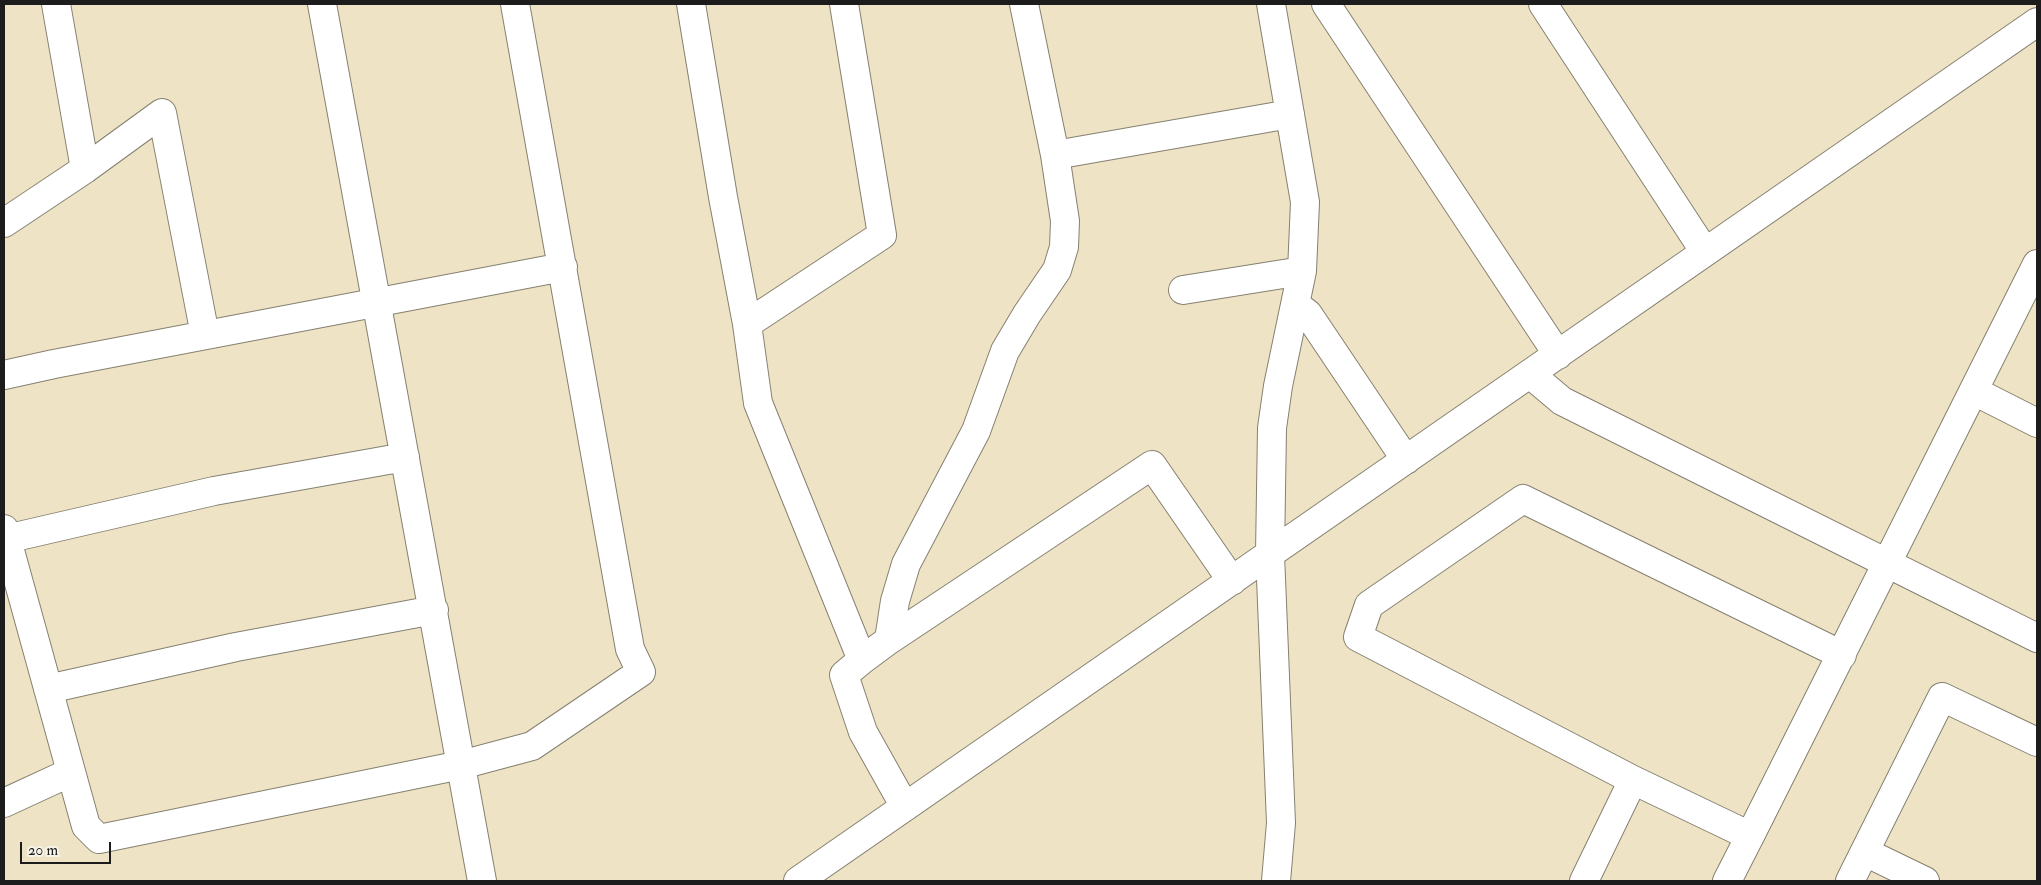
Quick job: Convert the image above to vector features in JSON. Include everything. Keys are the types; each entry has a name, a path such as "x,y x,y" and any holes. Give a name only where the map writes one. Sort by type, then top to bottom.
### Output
{"street":[{"path":"56,4 85,169"},
{"path":"322,4 482,881"},
{"path":"405,457 214,491 5,534 86,826 99,839 461,765 532,746 641,672 630,649 515,4"},
{"path":"691,4 723,197 748,324 758,403 862,660"},
{"path":"748,324 882,235 844,4"},
{"path":"889,640 895,600 906,564 928,518 976,431 1005,351 1057,270 1064,247 1065,221 1055,154 1024,4"},
{"path":"1271,4 1305,202 1302,271 1278,386 1272,428 1270,554 1281,823 1276,881"},
{"path":"1326,4 1558,355"},
{"path":"1543,4 1705,252"},
{"path":"798,881 2037,22"},
{"path":"4,223 85,169 162,113 204,335"},
{"path":"1055,154 1290,114"},
{"path":"1727,881 2037,264"},
{"path":"4,375 563,267"},
{"path":"1183,290 1302,271"},
{"path":"1295,304 1308,314 1406,460"},
{"path":"1530,374 1562,401 2037,638"},
{"path":"1974,391 2037,423"},
{"path":"905,807 863,732 844,675 889,640 1152,465 1232,581"},
{"path":"1750,836 1634,780 1358,637 1369,605 1523,499 1842,655"},
{"path":"48,689 236,646 434,610"},
{"path":"1850,881 1942,697 2037,742"},
{"path":"4,804 72,772"},
{"path":"1584,881 1634,780"},
{"path":"1865,852 1925,881"}]}
